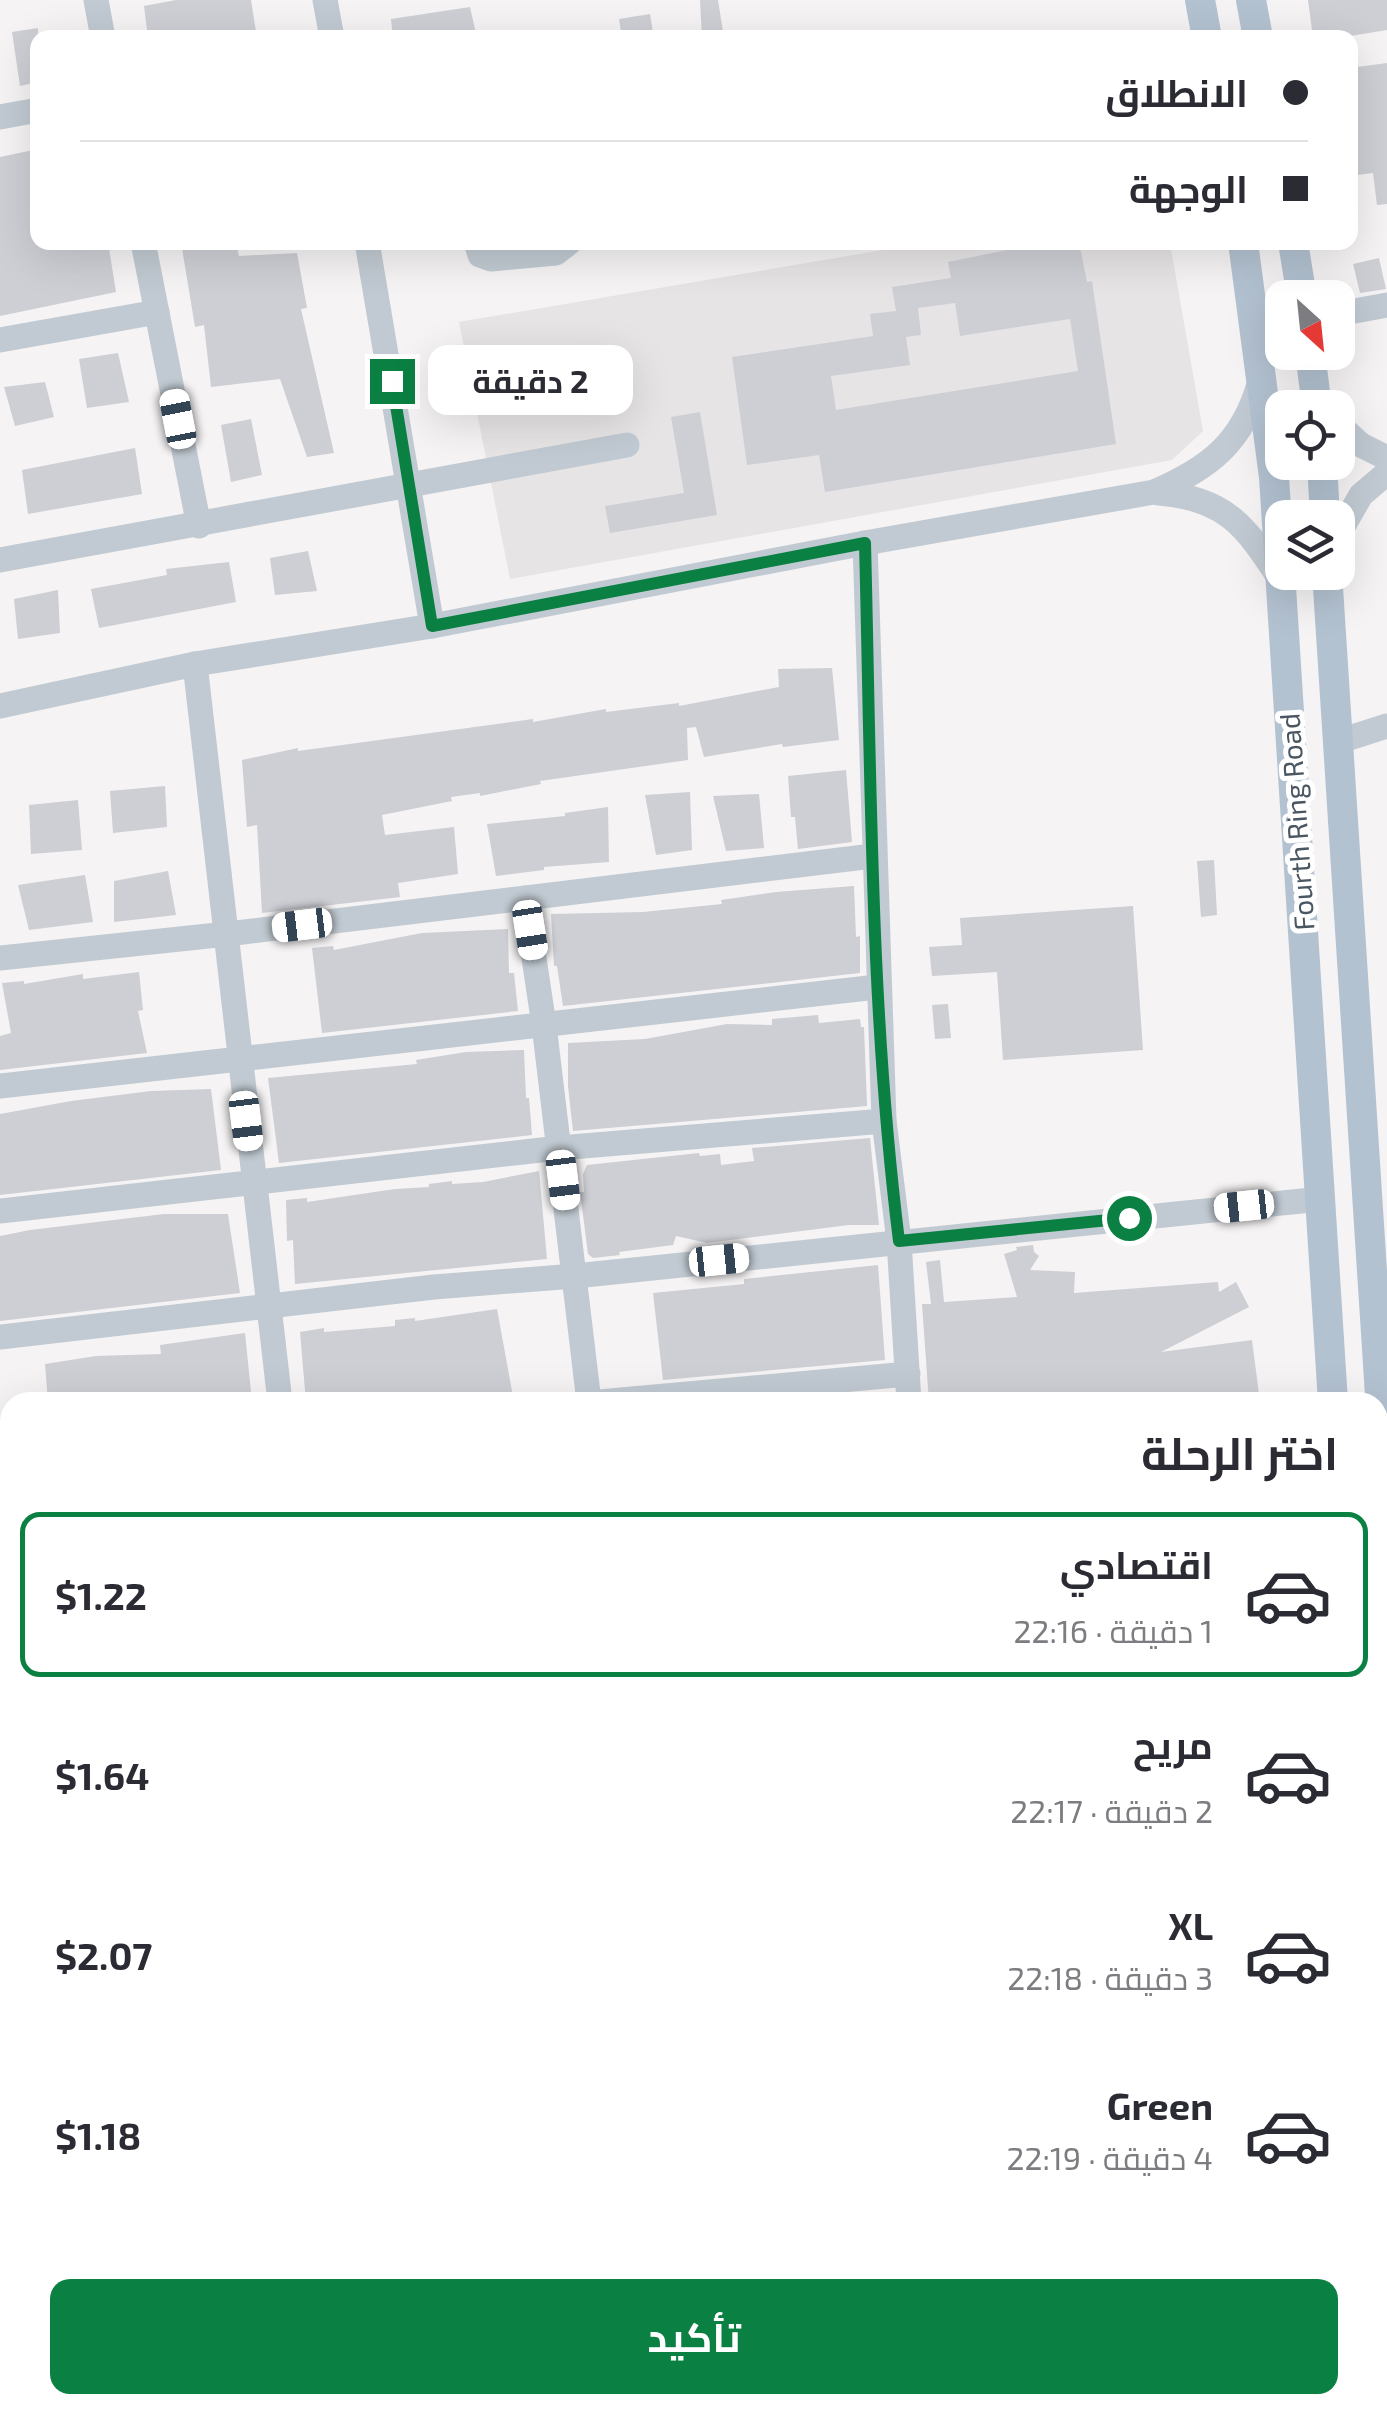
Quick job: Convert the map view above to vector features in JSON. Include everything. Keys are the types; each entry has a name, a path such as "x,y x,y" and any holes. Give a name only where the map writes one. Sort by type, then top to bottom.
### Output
{"main road":[{"path":"1200,0 1206,30"},
{"path":"1251,0 1257,30"},
{"name":"Fourth Ring Road","path":"1243,250 1262,374 1275,500"},
{"path":"1293,250 1299,280"},
{"name":"Fourth Ring Road","path":"1279,590 1332,1392"},
{"name":"Fourth Ring Road","path":"1329,590 1380,1392"}],"street":[{"path":"96,0 102,30"},
{"path":"332,30 333,1"},
{"path":"0,117 30,111"},
{"path":"145,250 199,526"},
{"path":"368,250 432,626"},
{"path":"478,250 480,255 490,258 560,250"},
{"path":"1355,311 1387,305"},
{"path":"0,340 157,312"},
{"path":"0,706 195,664 432,626 1154,492 1188,478 1225,448 1242,426 1262,374"},
{"path":"1355,441 1387,458"},
{"path":"0,560 627,445"},
{"path":"1355,505 1361,495 1387,473"},
{"path":"1154,492 1208,502 1249,532 1265,556"},
{"path":"865,543 884,1121 899,1241 909,1392"},
{"path":"195,664 279,1392"},
{"path":"1337,742 1387,726"},
{"path":"0,958 873,856"},
{"path":"525,898 588,1392"},
{"path":"0,1086 878,987"},
{"path":"0,1211 559,1148 884,1121"},
{"path":"0,1337 267,1304 1321,1199"},
{"path":"709,1392 908,1374"}],"shaded area":[{"path":"883,250 1171,250 1203,431 1172,460 510,579 459,322"}],"building":[{"path":"176,0 251,0 256,30 147,30 144,6"},
{"path":"700,0 718,0 723,30 702,30"},
{"path":"1308,0 1387,0 1387,30 1358,35 1358,30 1312,30"},
{"path":"470,7 475,30 392,30 391,19"},
{"path":"650,14 653,30 621,30 619,19"},
{"path":"38,28 30,30 30,84 20,86 12,32"},
{"path":"1387,63 1387,204 1377,205 1373,173 1358,175 1358,67"},
{"path":"30,151 30,250 109,250 116,292 0,316 0,157"},
{"path":"182,250 238,250 239,256 297,253 307,308 301,309 334,453 307,457 280,379 211,387 204,325 195,327"},
{"path":"1007,250 1081,250 1087,282 1092,281 1116,444 825,492 819,455 747,465 732,357 873,336 870,314 896,311 892,287 951,278 948,262","holes":["955,303 960,336 1070,319 1078,371 836,410 831,376 910,365 906,337 921,335 918,308"]},
{"path":"1379,258 1386,289 1360,293 1353,264"},
{"path":"118,353 129,402 87,408 79,359"},
{"path":"45,382 54,417 15,426 4,387"},
{"path":"700,412 717,515 610,533 605,506 684,493 671,417"},
{"path":"251,419 262,475 231,482 221,425"},
{"path":"135,448 142,494 28,514 22,470"},
{"path":"308,551 317,591 275,595 270,558"},
{"path":"229,562 236,602 99,628 91,589 167,575 166,569"},
{"path":"58,590 60,633 18,639 14,599"},
{"path":"832,668 839,740 783,747 782,744 704,757 696,727 687,728 688,760 540,781 541,784 480,796 451,797 452,801 382,815 385,835 454,827 458,874 398,883 400,897 262,913 257,825 247,827 242,760 298,748 533,722 606,709 679,706 779,687 778,669"},
{"path":"846,770 852,842 798,849 788,776"},
{"path":"165,786 167,827 113,833 110,791"},
{"path":"690,792 692,850 656,855 645,795"},
{"path":"759,794 764,848 726,851 713,796"},
{"path":"78,800 82,850 31,854 29,805"},
{"path":"608,807 609,862 544,867 496,876 487,824"},
{"path":"1214,860 1217,915 1201,917 1197,861"},
{"path":"168,871 176,915 114,922 114,881"},
{"path":"85,875 93,922 29,930 18,885"},
{"path":"854,886 860,973 563,1006 554,966 551,914 643,912 722,904 721,900 776,892"},
{"path":"1133,906 1143,1050 1003,1060 997,972 932,976 929,947 962,945 960,918"},
{"path":"508,929 509,973 514,973 518,1011 322,1033 312,948 333,946 334,950 422,933"},
{"path":"139,972 143,1010 138,1011 147,1053 0,1070 0,1036 11,1033 2,983"},
{"path":"948,1004 951,1038 935,1039 932,1005"},
{"path":"818,1015 819,1023 860,1019 864,1027 867,1106 573,1131 568,1043 645,1039 727,1024 772,1025 772,1019"},
{"path":"524,1050 532,1135 279,1163 268,1078 417,1064 416,1060 466,1052"},
{"path":"211,1089 221,1170 0,1195 0,1114 151,1091"},
{"path":"870,1138 879,1225 849,1225 707,1243 676,1236 673,1245 593,1258 588,1254 580,1192 584,1192 587,1165 699,1153 720,1154 721,1165 754,1161 752,1148"},
{"path":"539,1171 547,1259 295,1284 293,1240 287,1241 286,1200 307,1198 307,1202 452,1181 483,1182"},
{"path":"164,1214 228,1214 240,1293 0,1321 0,1236"},
{"path":"1033,1245 1039,1256 1030,1270 1075,1272 1074,1293 1218,1282 1219,1292 1236,1282 1249,1307 1161,1352 1252,1340 1259,1392 928,1392 922,1304 931,1304 926,1262 940,1260 944,1302 1017,1297 1004,1254 1017,1250 1016,1247"},
{"path":"878,1265 885,1360 663,1380 653,1293"},
{"path":"497,1309 512,1392 305,1392 300,1332 395,1326 395,1320 415,1321"},
{"path":"245,1333 251,1392 47,1392 45,1364 96,1356 161,1354 160,1345"}],"route":[{"path":"392,381 432,626 865,543 884,1121 899,1241 1129,1218"}]}
